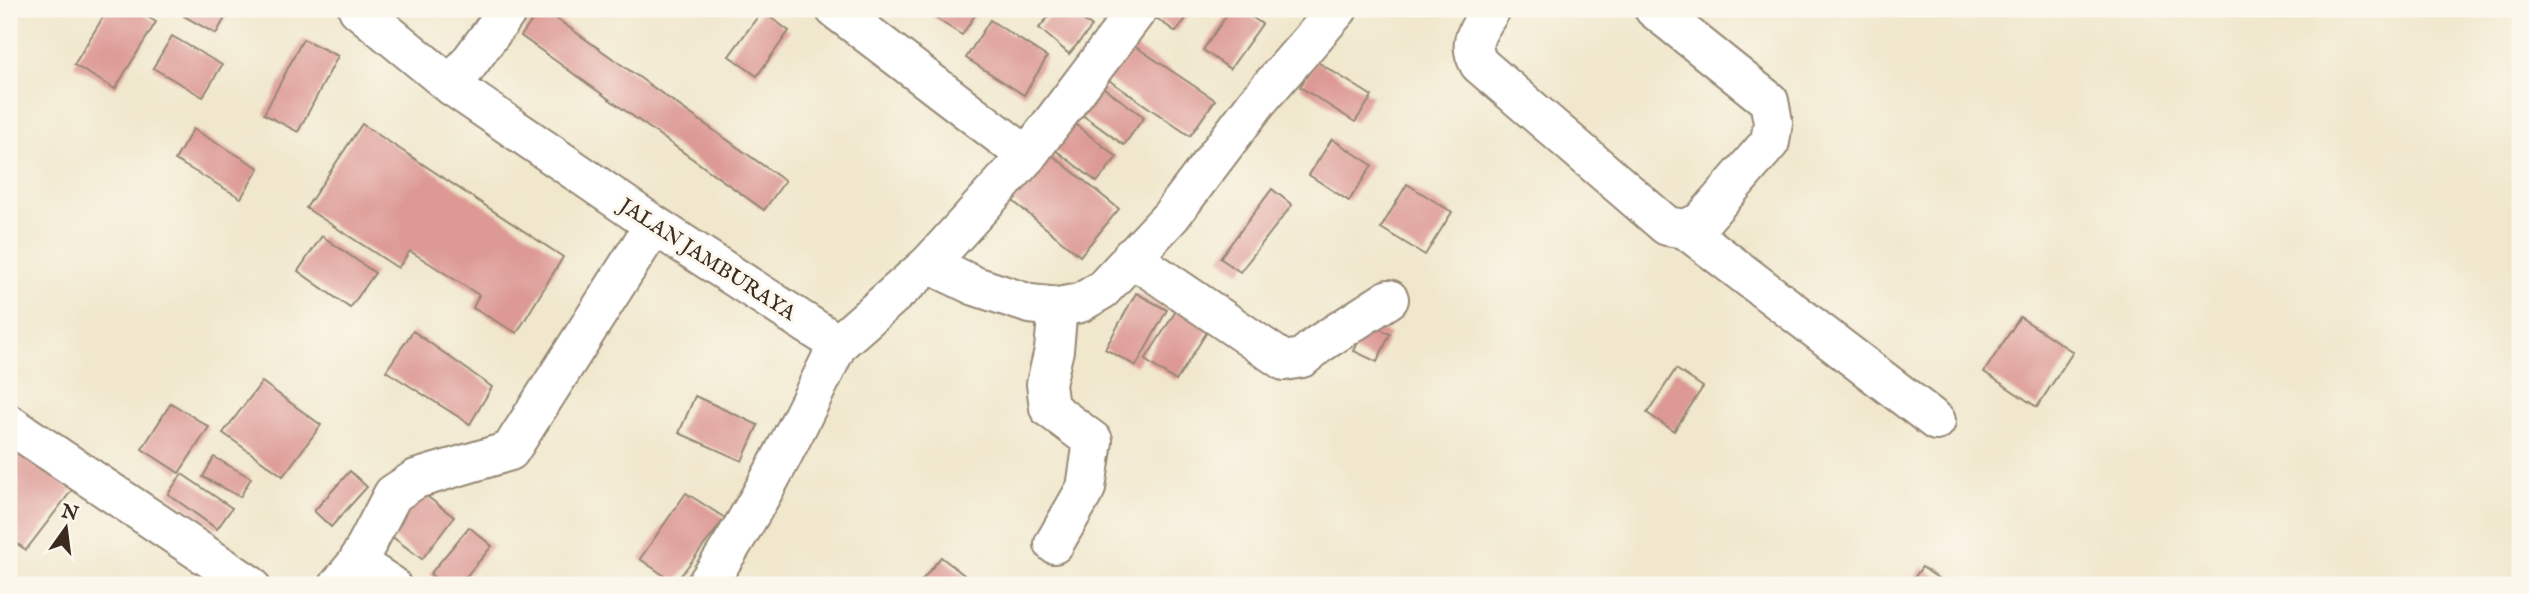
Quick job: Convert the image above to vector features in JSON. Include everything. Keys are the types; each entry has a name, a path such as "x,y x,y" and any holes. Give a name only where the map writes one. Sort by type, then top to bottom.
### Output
{"street":[{"name":"JALAN JAMBURAYA","path":"358,9 452,86 643,217 838,344"},
{"path":"452,86 509,9"},
{"path":"835,9 1027,156"},
{"path":"706,585 728,553 785,454 838,344 929,264 1027,156 1138,9"},
{"path":"929,264 975,286 1030,304 1058,307 1080,303 1102,290 1171,216 1257,102 1338,9"},
{"path":"1491,9 1473,41 1473,52 1479,64 1668,226 1685,229 1936,421"},
{"path":"1654,9 1769,101 1773,122 1770,142 1701,222 1685,229"},
{"path":"391,585 348,574 393,494 416,479 494,455 493,446 498,433 643,217"},
{"path":"1131,257 1284,361 1303,358 1389,299"},
{"path":"1054,544 1086,488 1093,440 1049,408 1046,384 1054,350 1058,307"},
{"path":"9,424 250,585"}],"building":[{"path":"108,9 134,9 156,22 115,89 74,65"},
{"path":"188,9 230,9 216,34 184,16"},
{"path":"540,9 785,181 764,210 521,36"},
{"path":"921,9 979,9 962,35"},
{"path":"1055,9 1070,9 1092,27 1069,54 1039,28"},
{"path":"1157,9 1193,9 1176,32 1152,15"},
{"path":"1231,9 1240,9 1262,24 1230,69 1203,50"},
{"path":"762,11 789,31 757,76 729,56"},
{"path":"990,20 1047,57 1024,95 966,58"},
{"path":"172,36 222,65 203,97 153,68"},
{"path":"1121,37 1215,100 1190,136 1097,72"},
{"path":"303,39 338,56 298,132 264,114"},
{"path":"1316,61 1372,96 1355,122 1300,87"},
{"path":"1097,83 1144,117 1124,145 1077,111"},
{"path":"1065,116 1117,157 1097,182 1045,142"},
{"path":"362,124 563,257 517,333 473,308 479,295 410,251 398,268 306,208"},
{"path":"193,129 259,168 241,198 175,160"},
{"path":"1332,139 1372,165 1349,201 1309,175"},
{"path":"1046,150 1119,209 1080,256 1008,197"},
{"path":"1407,184 1452,212 1425,255 1381,228"},
{"path":"1272,189 1292,205 1240,272 1220,258"},
{"path":"322,236 375,273 350,308 298,271"},
{"path":"1136,293 1167,310 1136,366 1105,349"},
{"path":"1181,303 1212,324 1176,381 1145,360"},
{"path":"2020,317 2073,352 2037,407 1984,372"},
{"path":"1367,323 1390,334 1377,362 1354,351"},
{"path":"413,331 492,387 470,424 386,371"},
{"path":"1676,369 1703,387 1674,431 1647,413"},
{"path":"262,382 321,425 283,476 223,433"},
{"path":"695,396 758,425 742,461 679,433"},
{"path":"171,403 209,427 179,473 142,449"},
{"path":"9,442 72,490 26,550 9,538"},
{"path":"214,457 251,478 240,497 203,477"},
{"path":"350,471 367,487 331,527 314,511"},
{"path":"182,474 232,508 217,529 168,494"},
{"path":"411,484 454,517 422,559 379,527"},
{"path":"686,493 725,518 675,583 640,559"},
{"path":"469,527 492,546 459,585 444,585 430,574"},
{"path":"941,557 977,585 918,585"},
{"path":"1922,567 1948,585 1909,585"}]}
